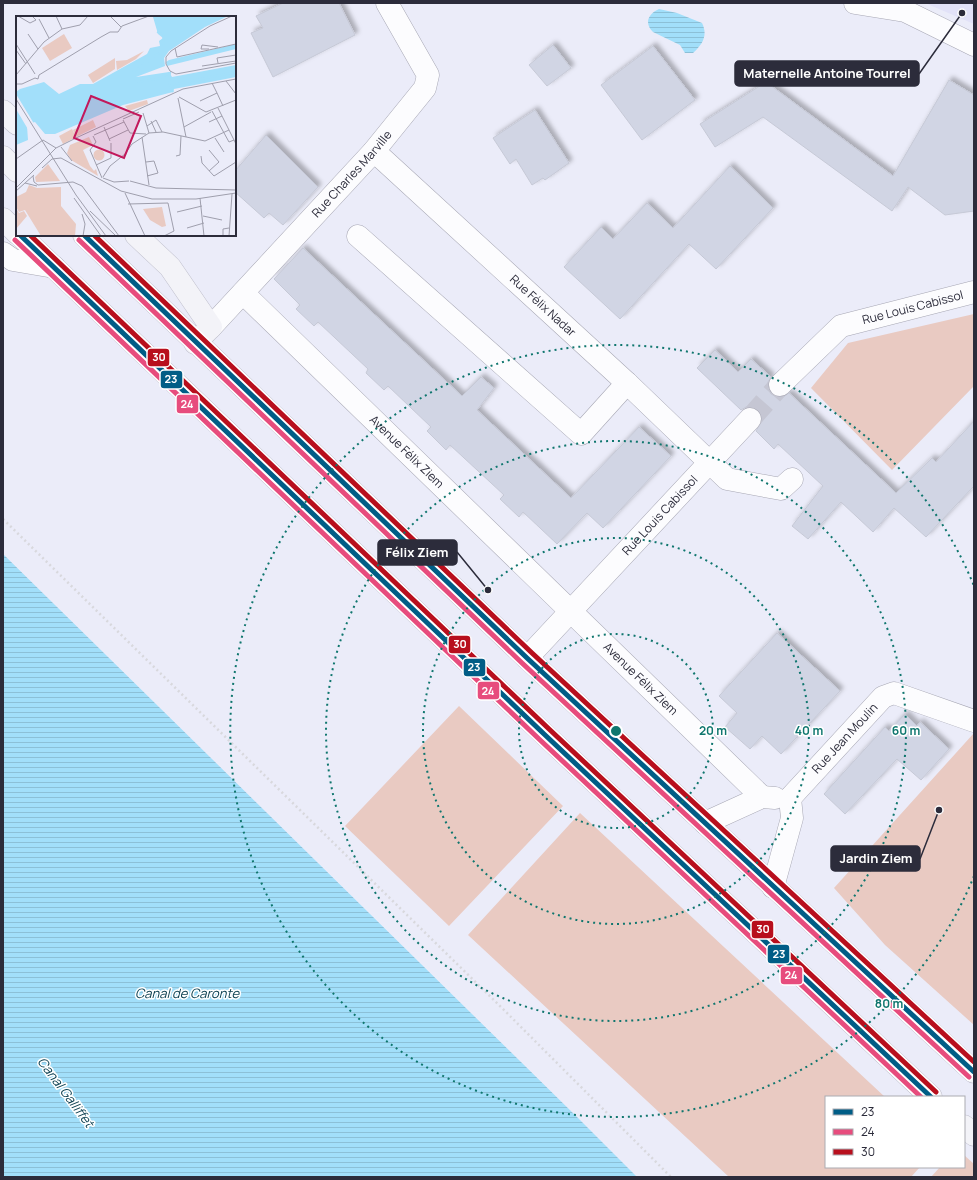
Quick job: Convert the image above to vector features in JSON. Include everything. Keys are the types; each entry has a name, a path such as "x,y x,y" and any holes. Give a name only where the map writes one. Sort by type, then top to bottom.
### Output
{"main road":[{"path":"3,111 16,123"},
{"path":"3,158 16,170"},
{"path":"3,219 16,231"},
{"path":"21,236 544,734 931,1096"},
{"path":"85,236 527,658 974,1072"},
{"path":"137,236 170,267 211,328 195,342"},
{"path":"965,1127 974,1135"}],"street":[{"name":"Rue Charles Marville","path":"211,328 374,151 425,88 428,75 388,3"},
{"path":"855,3 905,11 974,45"},
{"name":"Rue Félix Nadar","path":"374,151 627,383 727,479 781,489 792,479"},
{"path":"358,236 581,434 627,383"},
{"path":"3,253 13,260 54,267"},
{"name":"Avenue Félix Ziem","path":"243,292 570,612 762,797"},
{"name":"Rue Louis Cabissol","path":"780,386 841,326 974,292"},
{"name":"Rue Louis Cabissol","path":"570,612 750,418"},
{"path":"527,658 570,612"},
{"name":"Rue Jean Moulin","path":"790,798 883,697 894,693 974,721"},
{"path":"705,823 762,797 790,798 792,818 773,887"}],"path":[{"path":"3,519 484,989 671,1177"}],"shaded area":[{"path":"925,3 974,3 974,24"},
{"path":"974,314 974,386 892,470 811,388 848,343"},
{"path":"459,706 563,806 449,926 345,826"},
{"path":"974,733 974,1025 885,945 834,888"},
{"path":"580,813 884,1096 825,1096 825,1168 919,1168 911,1177 729,1177 468,935"},
{"path":"965,1156 974,1164 974,1177 931,1177 939,1168 965,1168"}],"water":[{"path":"659,9 677,13 702,23 705,31 704,39 693,53 685,53 680,45 653,32 650,29 648,19 652,13"},
{"name":"Canal de Caronte","path":"3,554 577,1117 637,1177 3,1177"}],"building":[{"path":"283,3 339,3 355,35 273,77 251,33 263,28 256,16"},
{"path":"553,45 571,68 547,86 529,65"},
{"path":"653,46 695,100 642,140 601,85"},
{"path":"949,80 974,95 974,211 945,215 908,187 892,211 763,117 715,147 700,124 766,82 893,176"},
{"path":"535,110 569,163 545,180 543,178 532,185 516,159 510,164 493,138"},
{"path":"266,135 318,187 283,225 269,213 264,218 236,193 236,170"},
{"path":"730,166 773,208 716,269 689,244 620,319 564,267 601,227 613,239 647,203 673,228"},
{"path":"303,248 462,396 481,377 494,388 477,410 571,498 639,427 671,456 603,528 587,513 557,544 523,512 519,517 500,499 504,495 450,445 446,450 427,431 431,427 388,386 384,390 366,373 368,369 318,322 314,326 296,309 300,305 274,279"},
{"path":"715,350 738,372 751,359 771,377 768,382 768,388 771,394 777,397 783,397 789,393 896,493 932,458 936,462 974,421 974,486 926,537 894,508 873,532 841,502 808,539 792,526 823,486 778,444 774,449 756,431 762,421 762,416 759,410 752,407 746,407 741,410 697,368"},
{"path":"777,633 840,691 781,754 762,736 750,749 725,727 737,713 719,696"},
{"path":"905,714 917,726 920,722 949,749 921,780 897,759 845,814 824,794 885,727 889,731"}],"tunnel":[{"path":"750,419 780,385"}],"transit line":[{"name":"23","path":"21,236 544,734 930,1096"},
{"name":"30","path":"31,236 549,729 936,1092"},
{"name":"23","path":"85,236 527,658 974,1072"},
{"name":"30","path":"95,236 532,653 974,1062"},
{"name":"24","path":"15,240 539,739 920,1096"},
{"name":"24","path":"79,240 522,663 969,1077"}],"place":[{"name":"Maternelle Antoine Tourrel","path":"962,13"},
{"name":"Félix Ziem","path":"488,590"},
{"name":"Jardin Ziem","path":"939,810"}],"water label":[{"name":"Canal Galliffet","path":"66,1092"}]}
